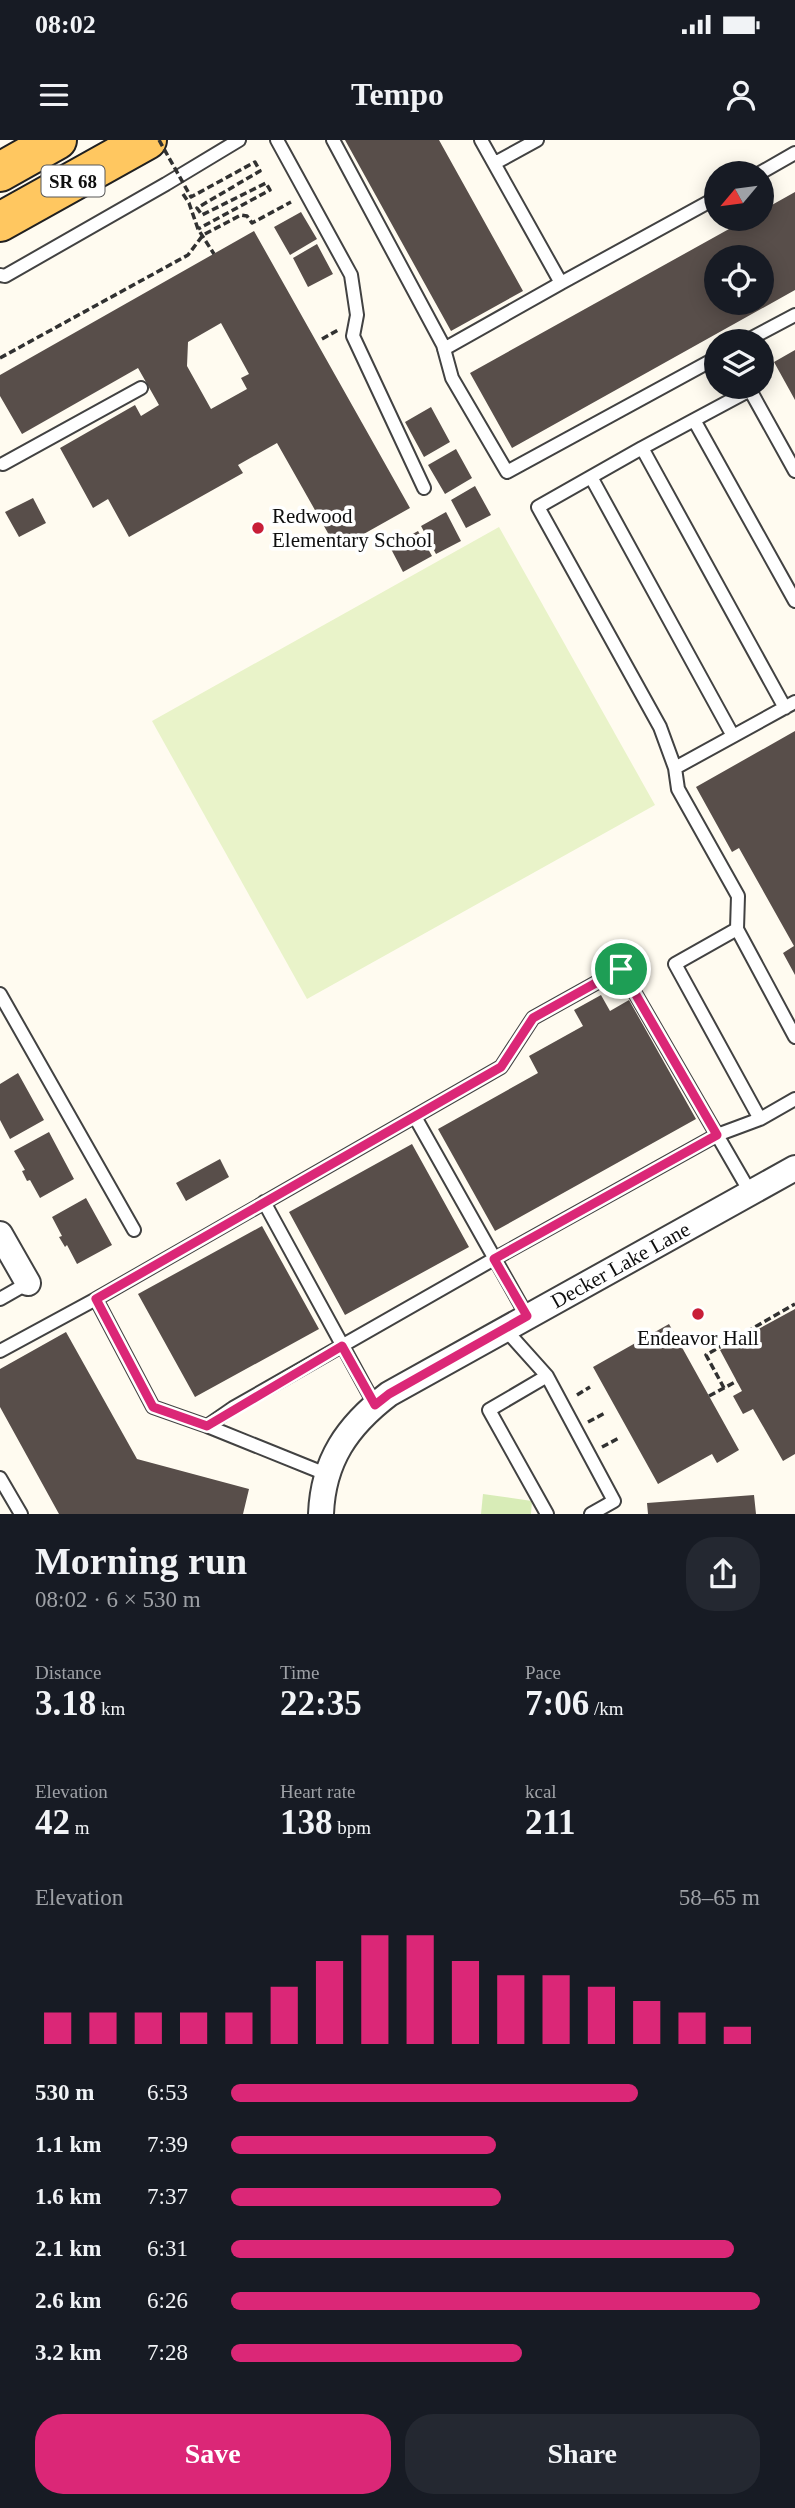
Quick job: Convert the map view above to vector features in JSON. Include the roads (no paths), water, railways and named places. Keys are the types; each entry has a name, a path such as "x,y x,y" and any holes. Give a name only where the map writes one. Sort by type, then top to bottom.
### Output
{"main road":[{"name":"SR 68","path":"0,172 57,140"},
{"name":"SR 68","path":"0,222 147,140"}],"street":[{"name":"Decker Lake Lane","path":"321,1514 326,1474 341,1444 357,1421 389,1394 795,1168"},
{"path":"0,1234 28,1283"}],"lane":[{"path":"0,275 5,276 239,140"},
{"path":"277,140 351,275 357,315 353,336 424,488"},
{"path":"333,140 444,349 453,378 507,472 704,365"},
{"path":"481,140 561,283"},
{"path":"495,163 537,140"},
{"path":"774,165 795,153"},
{"path":"444,349 704,205"},
{"path":"769,329 795,315"},
{"path":"1,464 141,388"},
{"path":"795,471 750,390 538,507 660,727 675,768 678,789 738,896 737,929 795,1037"},
{"path":"694,420 795,601"},
{"path":"642,448 790,705 675,768"},
{"path":"591,477 733,736"},
{"path":"737,929 675,964 760,1119"},
{"path":"0,1351 96,1299 501,1067 533,1018 621,969 750,1192"},
{"path":"0,994 134,1230"},
{"path":"207,1426 494,1259 717,1135 760,1119 795,1099"},
{"path":"415,1117 527,1316"},
{"path":"264,1202 375,1405"},
{"path":"0,1299 28,1283"},
{"path":"96,1299 153,1407 326,1474"},
{"path":"504,1328 547,1377 614,1502 591,1514"},
{"path":"547,1377 489,1410 547,1514"},
{"path":"0,1478 21,1514"}],"place":[{"name":"Redwood Elementary School","path":"258,528"},
{"name":"Endeavor Hall","path":"698,1314"}]}
